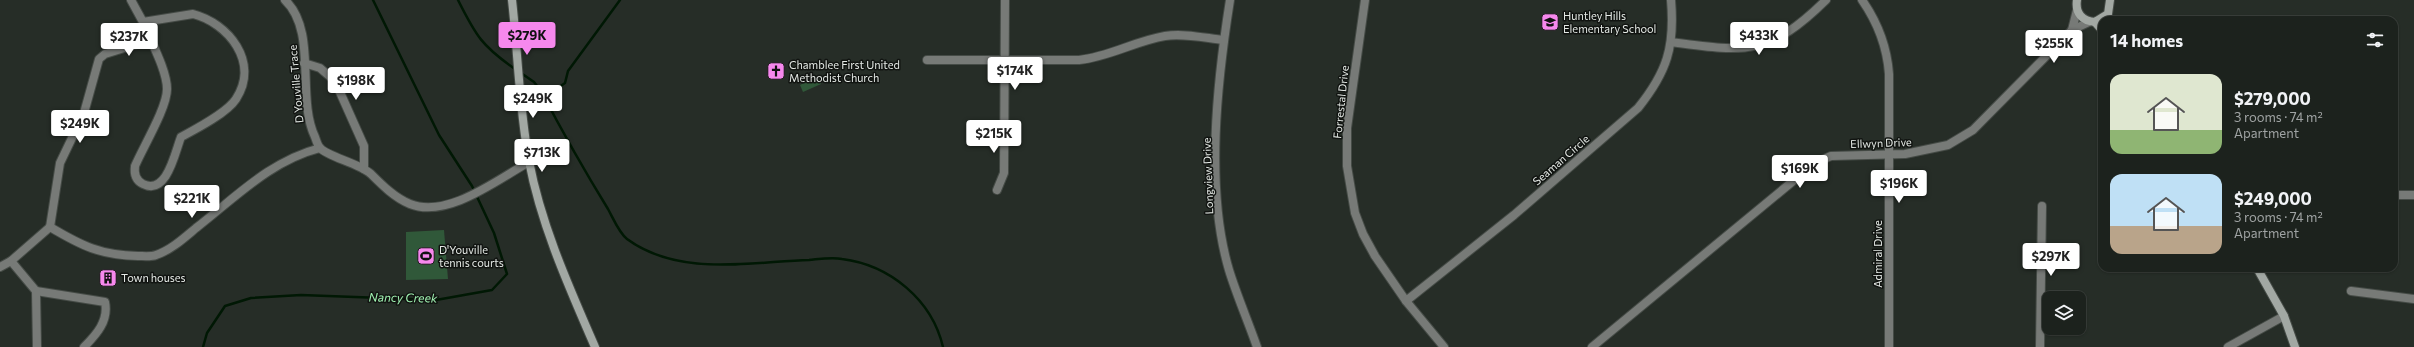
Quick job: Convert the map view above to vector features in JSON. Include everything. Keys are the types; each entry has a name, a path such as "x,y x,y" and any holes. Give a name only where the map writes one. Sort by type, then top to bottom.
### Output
{"street":[{"path":"131,0 143,22 167,89 164,103 138,158 134,173 138,181 144,185 153,186 161,182 169,169 181,137 227,109 236,99 243,83 244,68 242,56 235,43 217,24 206,17 193,14 143,22"},
{"name":"D Youville Trace","path":"285,0 296,18 302,34 311,128 320,148"},
{"path":"512,0 521,102 529,162 541,207 562,268 595,347"},
{"path":"997,190 1004,173 1005,0"},
{"name":"Longview Drive","path":"1230,0 1218,92 1217,189 1221,231 1229,269 1257,347"},
{"name":"Forrestal Drive","path":"1365,0 1347,128 1350,192 1363,234 1406,301 1444,347"},
{"name":"Seaman Circle","path":"1406,301 1514,215 1638,108 1655,87 1662,73 1671,42 1671,0"},
{"path":"1671,42 1726,49 1755,47 1784,35 1807,19 1826,0"},
{"name":"Admiral Drive","path":"1862,0 1878,26 1888,62 1889,347"},
{"path":"2110,0 2111,16"},
{"path":"2076,4 2080,16 2098,27"},
{"path":"2072,30 2076,4"},
{"path":"2106,16 2110,10"},
{"path":"2092,22 2098,20"},
{"name":"Ellwyn Drive","path":"1592,347 1815,163 1831,156 1920,152 1948,145 1973,130 2072,30 2092,22"},
{"path":"927,60 1005,61 1090,59 1167,36 1196,36 1224,40"},
{"path":"0,267 10,261 50,227 60,164 84,113 99,59 105,54 150,40"},
{"path":"304,63 320,68 335,81 364,146 364,169"},
{"path":"50,227 77,243 102,253 155,256 172,247 251,183 285,160 320,148 364,169 388,190 410,204 445,207 498,180 529,162"},
{"path":"2398,195 2414,195"},
{"path":"2040,347 2042,206"},
{"path":"10,261 36,291 37,347"},
{"path":"2259,272 2284,316 2295,347"},
{"path":"36,291 105,302 106,309 100,330 84,347"},
{"path":"2351,291 2414,299"},
{"path":"2228,347 2284,316"}],"green space":[{"path":"818,76 821,84 803,92 800,85"},
{"name":"D'Youville tennis courts","path":"444,230 448,279 406,280 406,232"}],"waterway":[{"name":"Nancy Creek","path":"203,347 207,333 225,306 251,298 301,295 436,300 492,290 507,274 494,233 472,186 439,135 373,0"},
{"name":"Nancy Creek","path":"458,0 475,32 487,47 515,69"},
{"name":"Nancy Creek","path":"541,91 555,90 565,83 568,71 620,0"},
{"path":"521,73 534,82 541,91 616,225 627,239 647,251 669,259 692,263 739,264 830,258 838,258 860,263 892,277 919,300 929,314 943,347"}],"place":[{"name":"Huntley Hills Elementary School","path":"1550,22"},
{"name":"Chamblee First United Methodist Church","path":"776,71"},
{"name":"D'Youville tennis courts","path":"426,256"},
{"name":"Town houses","path":"108,278"}]}
